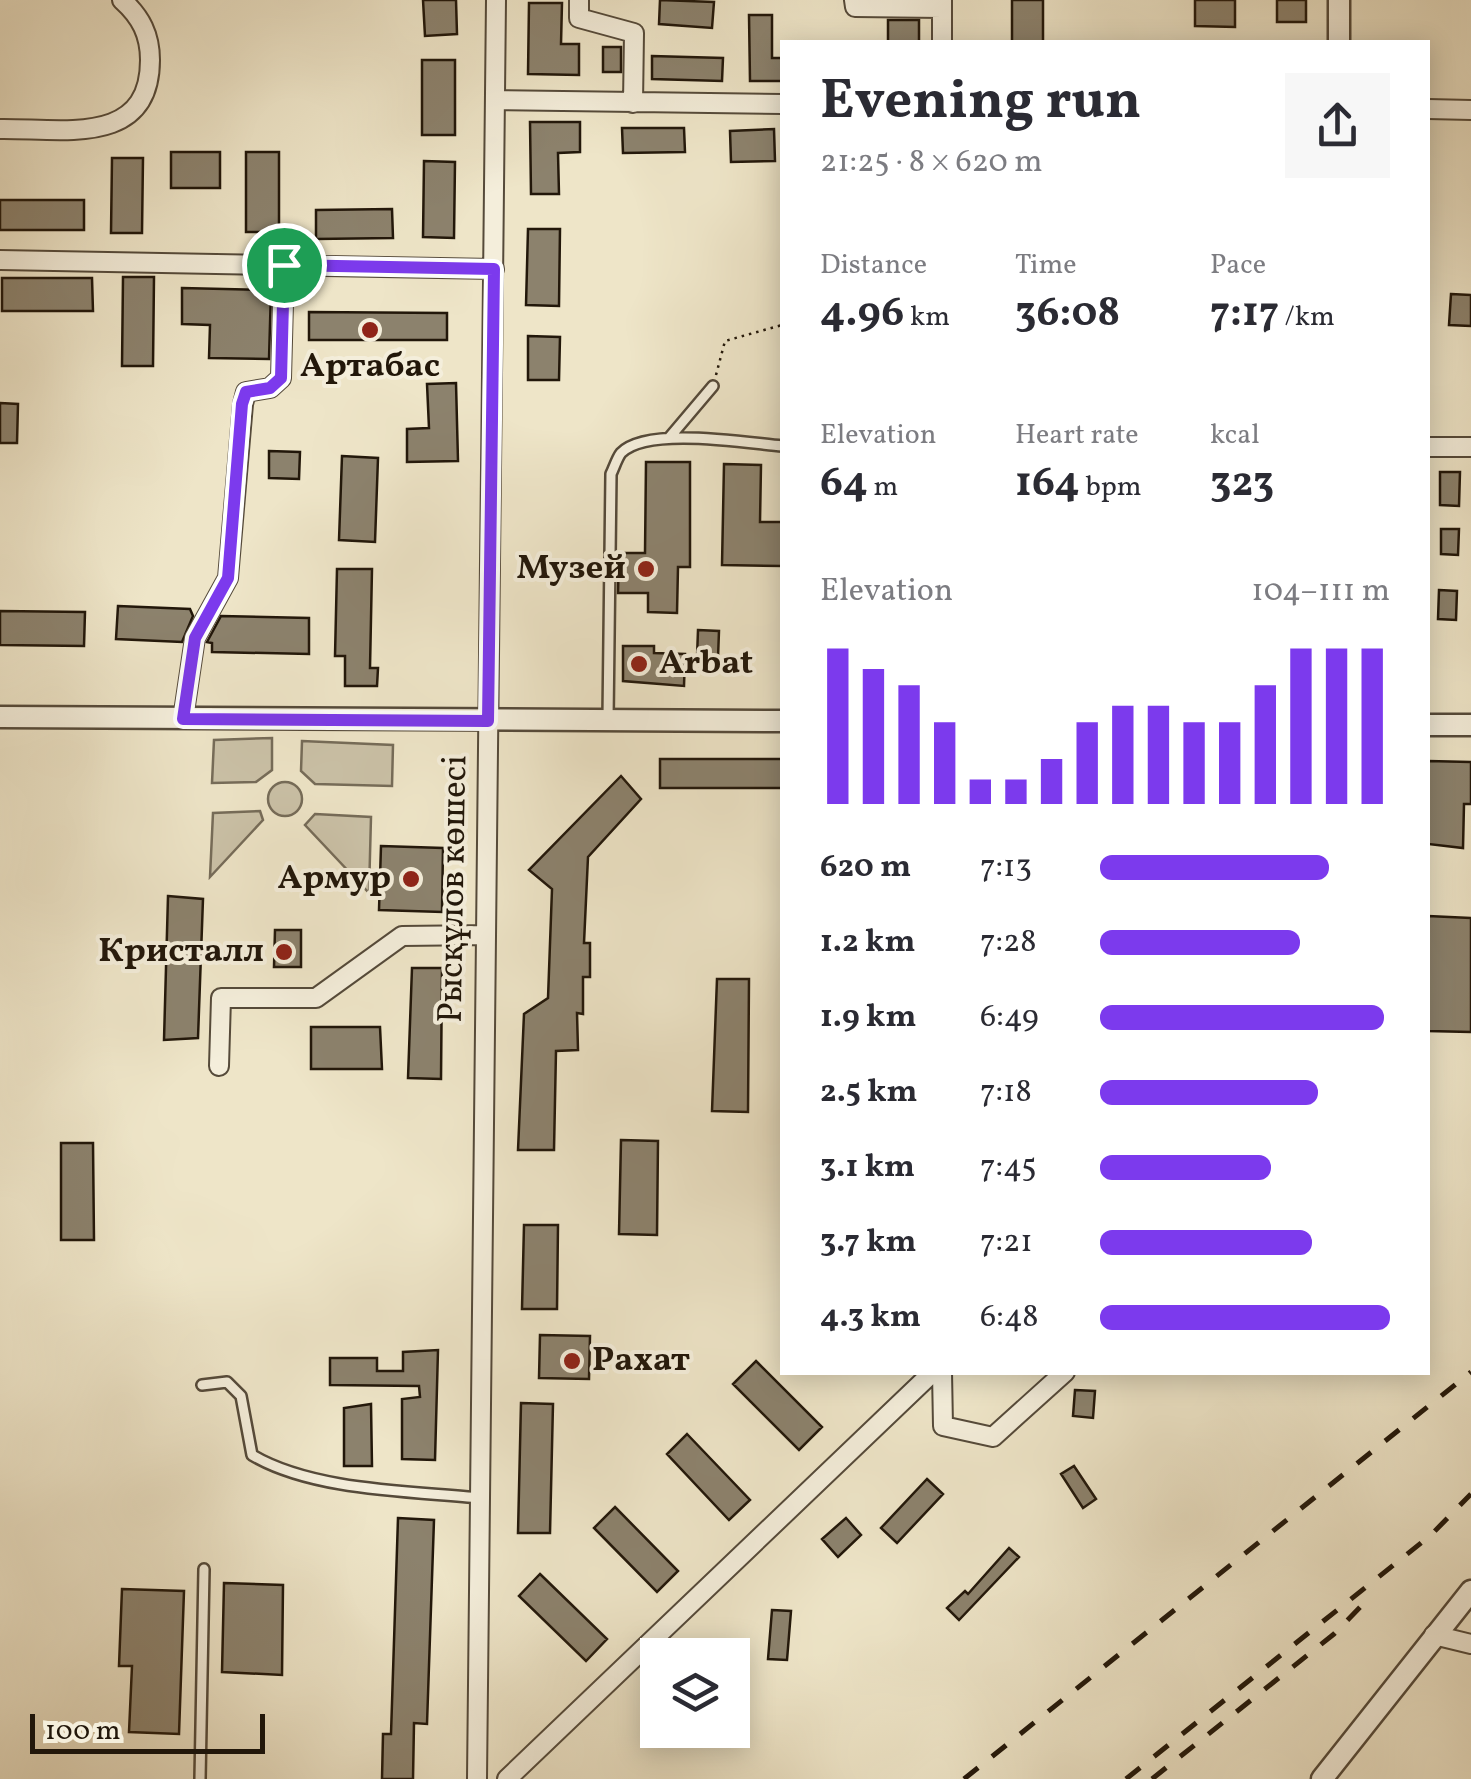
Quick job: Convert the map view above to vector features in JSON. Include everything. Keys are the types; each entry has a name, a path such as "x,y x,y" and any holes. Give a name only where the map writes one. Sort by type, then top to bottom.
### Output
{"street":[{"path":"0,128 100,128 136,110 148,84 149,43 141,21 122,0"},
{"name":"Рысқұлов көшесі","path":"477,1779 496,0"},
{"path":"579,0 579,18 634,34 633,103"},
{"path":"854,0 855,7 942,4 942,40"},
{"path":"1338,0 1339,40"},
{"path":"496,100 780,104"},
{"path":"1430,109 1471,110"},
{"path":"0,260 494,269"},
{"path":"183,719 195,638 228,578 242,404 246,392 270,388 281,378 284,265"},
{"path":"1430,447 1471,446"},
{"path":"0,717 780,721"},
{"path":"1430,725 1471,725"},
{"path":"219,1066 221,998 316,998 402,936 486,935"},
{"path":"507,1779 930,1375"},
{"path":"942,1375 943,1426 993,1437 1063,1375"},
{"path":"1322,1779 1471,1591"},
{"path":"1434,1635 1471,1644"}],"lane":[{"path":"670,438 713,386"},
{"path":"608,721 611,474 622,452 639,443 670,438 780,446"},
{"path":"202,1385 227,1382 241,1396 252,1455 272,1467 366,1488 480,1498"},
{"path":"200,1779 204,1569"}],"path":[{"path":"713,386 725,341 780,326"}],"shaded area":[{"path":"272,738 272,770 256,782 212,783 214,740"},
{"path":"302,741 393,745 392,786 315,784 301,771"},
{"path":"285,782 297,787 302,799 297,811 285,816 273,811 268,799 273,787"},
{"path":"260,811 263,820 210,877 213,813"},
{"path":"315,814 371,817 369,893 305,825"}],"building":[{"path":"423,0 456,0 457,34 425,36"},
{"path":"660,0 714,2 712,28 659,24"},
{"path":"1012,0 1043,0 1043,40 1012,40"},
{"path":"1195,0 1235,0 1235,27 1195,26"},
{"path":"1277,0 1306,0 1306,22 1277,22"},
{"path":"529,3 562,3 561,44 579,44 579,75 528,74"},
{"path":"749,15 772,15 772,58 780,58 780,81 750,81"},
{"path":"888,20 919,20 919,40 888,40"},
{"path":"603,47 621,47 621,72 603,72"},
{"path":"652,56 723,58 722,81 652,79"},
{"path":"422,60 455,60 455,135 422,135"},
{"path":"530,122 580,122 580,152 558,153 559,194 531,194"},
{"path":"622,128 684,128 685,152 623,153"},
{"path":"774,129 775,161 731,162 730,131"},
{"path":"171,152 220,152 220,188 171,188"},
{"path":"246,152 279,152 279,232 246,232"},
{"path":"112,158 143,158 142,233 111,233"},
{"path":"424,161 455,162 454,238 423,237"},
{"path":"0,200 84,200 84,230 0,230"},
{"path":"392,209 393,238 316,239 316,210"},
{"path":"528,229 560,229 559,306 526,305"},
{"path":"123,277 154,277 153,366 122,366"},
{"path":"2,278 92,278 93,311 2,311"},
{"path":"182,288 271,290 269,359 209,358 210,325 182,324"},
{"path":"1451,294 1471,295 1471,326 1449,325"},
{"path":"309,312 447,313 447,340 309,340"},
{"path":"528,336 560,337 559,380 528,380"},
{"path":"456,383 458,461 407,462 407,429 429,428 427,384"},
{"path":"0,403 18,404 17,443 0,443"},
{"path":"269,451 300,452 299,479 269,478"},
{"path":"342,456 378,458 375,542 339,540"},
{"path":"646,462 690,462 690,567 678,567 677,613 648,612 648,593 618,593 619,553 645,553"},
{"path":"724,464 761,465 760,522 780,522 780,566 722,565"},
{"path":"1440,472 1460,472 1459,506 1440,505"},
{"path":"1441,529 1459,529 1458,555 1441,554"},
{"path":"337,569 372,569 370,668 378,668 377,686 345,686 345,656 335,656"},
{"path":"1439,590 1457,591 1456,620 1438,619"},
{"path":"118,606 190,609 193,616 182,642 116,639"},
{"path":"0,611 85,612 84,646 0,645"},
{"path":"221,616 309,618 309,654 212,652 212,643 207,642"},
{"path":"698,630 719,631 718,658 697,657"},
{"path":"623,646 654,646 654,653 685,654 684,686 623,681"},
{"path":"660,759 780,759 780,788 660,788"},
{"path":"1430,761 1471,762 1471,804 1464,804 1463,848 1430,844"},
{"path":"621,776 641,799 588,857 584,943 590,943 590,977 583,977 583,1014 577,1013 578,1050 556,1051 554,1150 518,1150 524,1014 548,998 552,889 529,870"},
{"name":"Армур","path":"381,846 443,848 442,912 379,910"},
{"path":"168,896 203,899 198,1038 164,1040"},
{"path":"1430,916 1471,918 1471,1032 1430,1031"},
{"path":"275,930 301,930 301,967 274,967"},
{"path":"412,968 442,968 441,1079 408,1078"},
{"path":"717,979 749,979 748,1112 712,1111"},
{"path":"311,1027 380,1027 382,1069 311,1069"},
{"path":"621,1140 658,1141 657,1235 619,1234"},
{"path":"61,1143 93,1143 94,1240 61,1240"},
{"path":"524,1225 558,1225 557,1309 522,1309"},
{"path":"540,1335 590,1336 589,1379 539,1378"},
{"path":"438,1350 435,1460 402,1459 402,1399 420,1397 419,1386 330,1385 330,1358 377,1358 377,1371 403,1371 403,1352"},
{"path":"756,1361 822,1427 799,1450 733,1384"},
{"path":"1075,1390 1095,1391 1093,1418 1073,1416"},
{"path":"521,1403 553,1404 550,1533 518,1533"},
{"path":"371,1404 372,1466 344,1466 344,1408"},
{"path":"687,1434 750,1500 729,1520 667,1454"},
{"path":"1074,1466 1096,1499 1083,1508 1061,1474"},
{"path":"927,1479 943,1494 897,1543 881,1528"},
{"path":"615,1507 678,1571 657,1592 594,1528"},
{"path":"398,1518 434,1520 427,1724 414,1723 413,1779 382,1779 383,1734 391,1734"},
{"path":"846,1518 861,1535 838,1557 822,1539"},
{"path":"1009,1548 1019,1557 959,1620 947,1608 965,1591 968,1594"},
{"path":"540,1574 607,1639 586,1661 519,1596"},
{"path":"224,1583 283,1585 282,1675 222,1672"},
{"path":"122,1589 184,1591 179,1734 129,1732 132,1666 119,1666"},
{"path":"772,1610 791,1611 787,1660 768,1659"}],"railway":[{"path":"964,1779 1471,1372"},
{"path":"1126,1779 1431,1535 1471,1494"},
{"path":"1152,1779 1334,1634 1366,1601"}],"place":[{"name":"Артабас","path":"370,330"},
{"name":"Музей","path":"646,569"},
{"name":"Arbat","path":"639,664"},
{"name":"Армур","path":"411,879"},
{"name":"Кристалл","path":"284,952"},
{"name":"Рахат","path":"572,1361"}],"route":[{"path":"284,265 494,269 488,721 183,719 195,638 209,606 228,578 242,404 246,392 270,388 281,378 284,265"}]}
